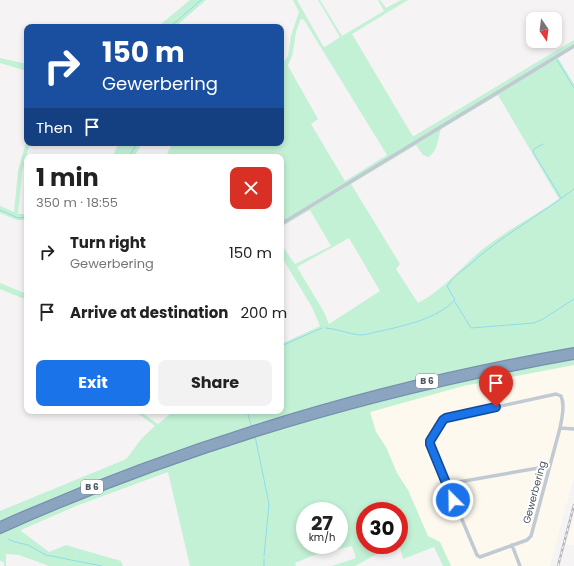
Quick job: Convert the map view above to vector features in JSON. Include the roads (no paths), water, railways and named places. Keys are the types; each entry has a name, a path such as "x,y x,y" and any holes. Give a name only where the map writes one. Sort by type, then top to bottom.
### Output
{"highway":[{"name":"B 6","path":"0,525 77,493 165,461 283,422 411,385 574,351"},
{"name":"B 6","path":"283,422 477,374 574,356"},
{"name":"B 6","path":"0,530 165,461"}],"street":[{"path":"284,222 574,46"},
{"name":"Gewerbering","path":"556,394 561,396 563,399 562,417 549,468 530,536 527,540 480,557 477,555 447,486 430,441 443,420 446,418 556,394"},
{"path":"560,428 574,429"},
{"path":"447,486 453,483 544,466 549,468"},
{"path":"512,545 520,566"}],"waterway":[{"path":"173,24 201,0"},
{"path":"557,60 574,88"},
{"path":"543,144 534,149 533,152 561,198"},
{"path":"131,154 135,146"},
{"path":"326,328 365,335 411,324 439,312 455,300 447,286 456,275 492,246 574,189"},
{"path":"0,210 18,218 24,217"},
{"path":"455,302 471,328 534,323 543,319 574,299"},
{"path":"284,345 322,328"},
{"path":"248,414 252,428"},
{"path":"255,436 269,504 264,556"},
{"path":"8,539 28,545 46,555 102,566"},
{"path":"264,559 264,566"}],"railway":[{"path":"558,566 574,505"}]}
